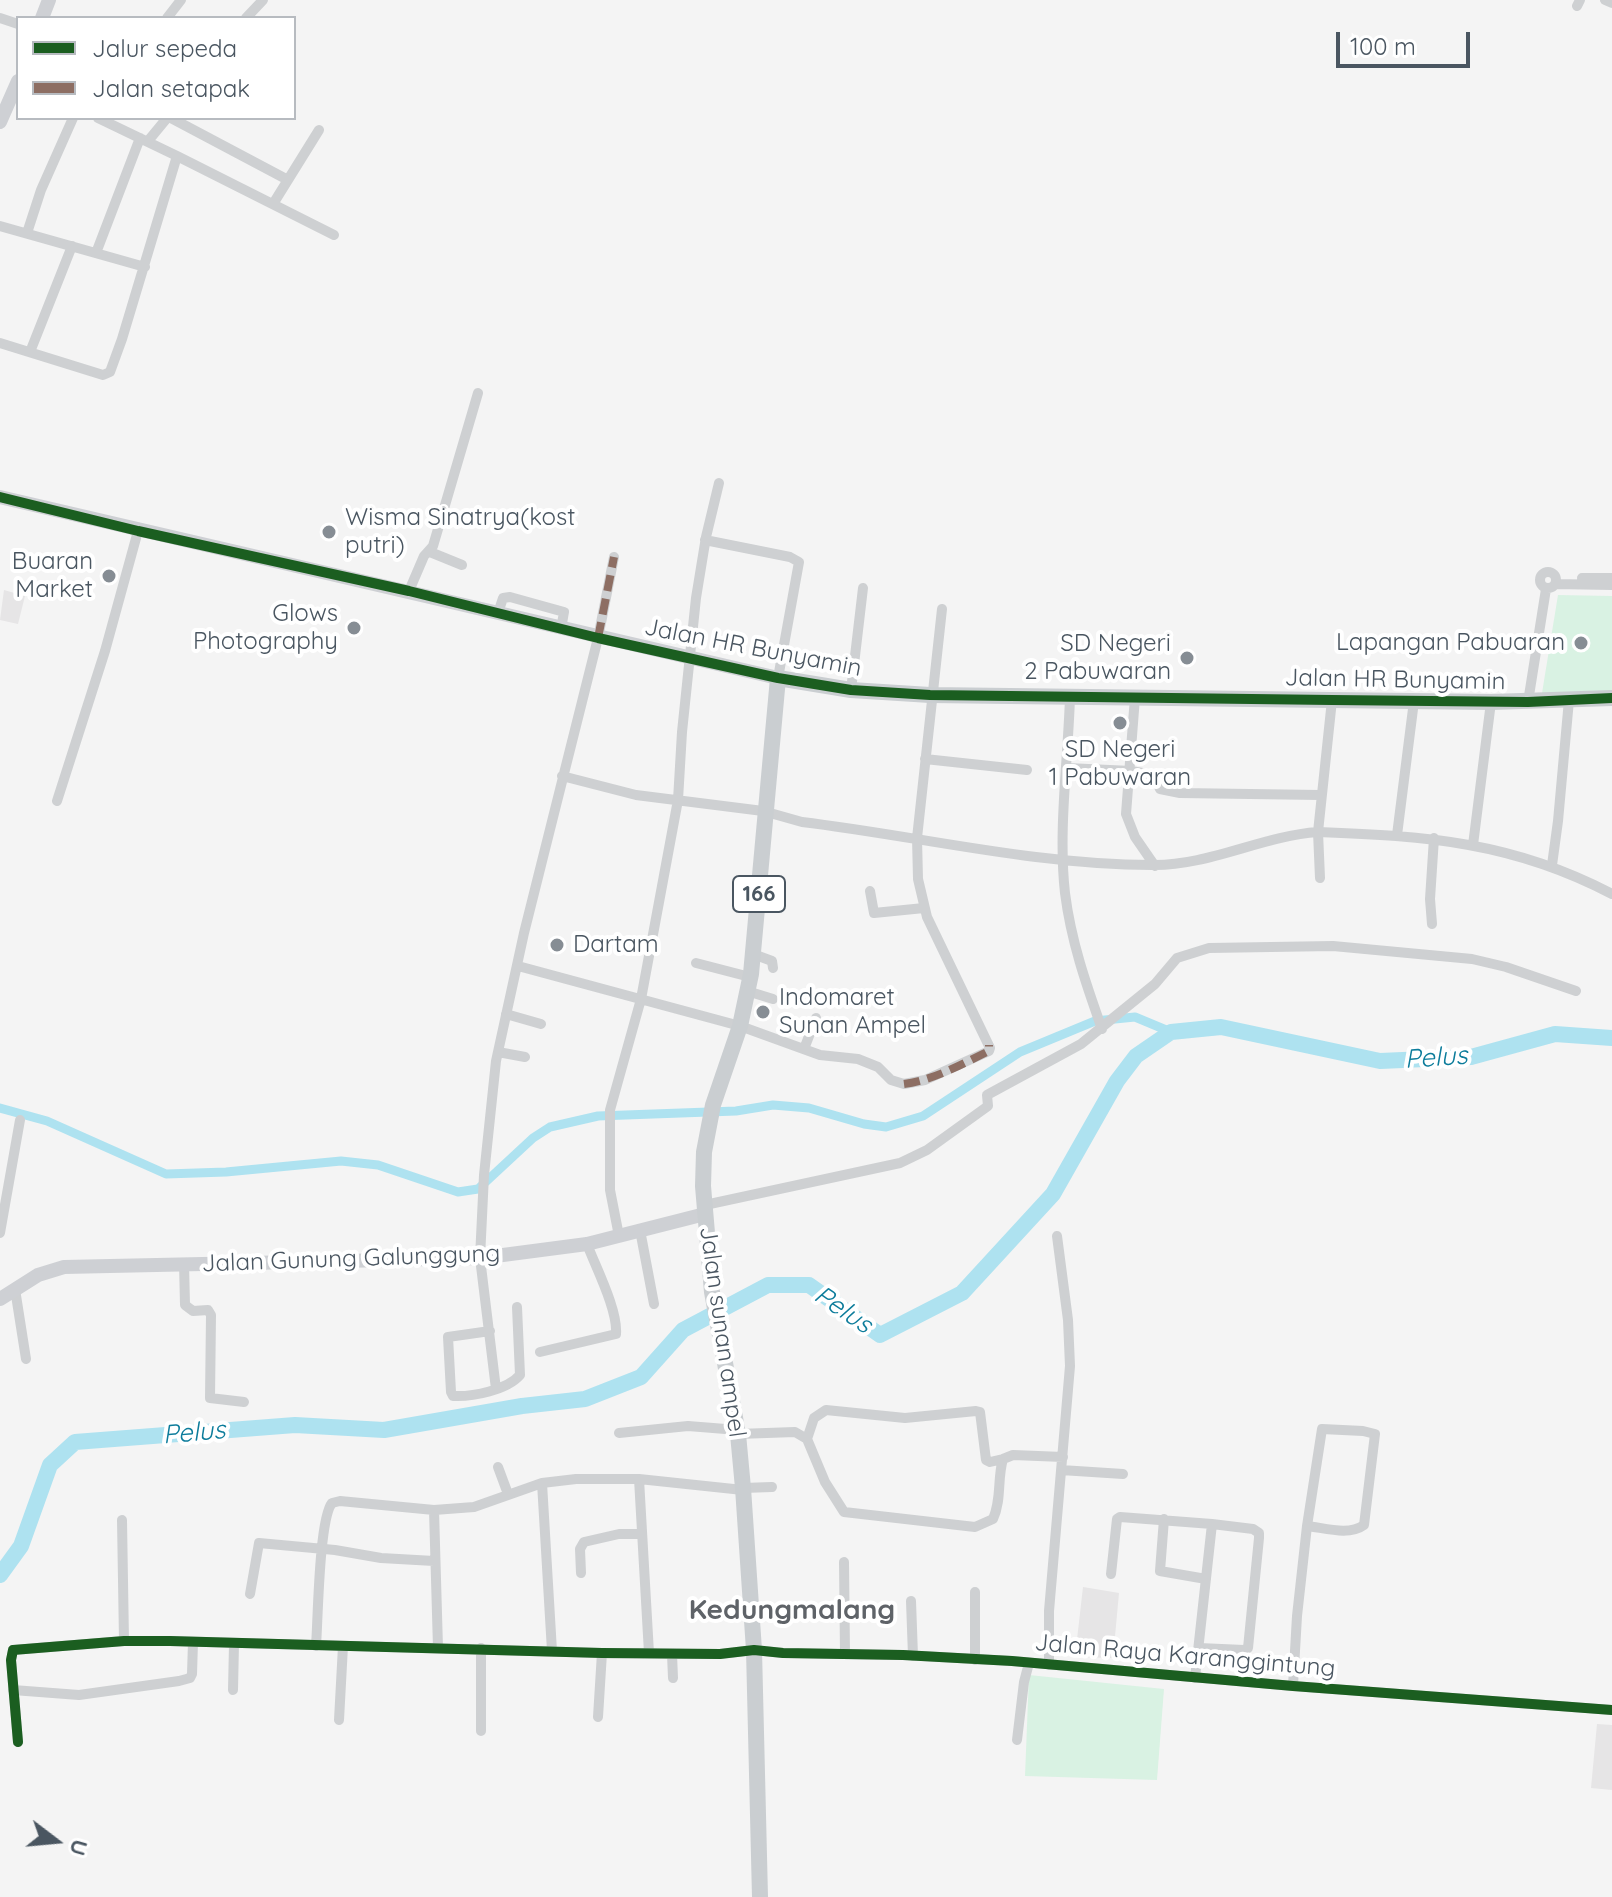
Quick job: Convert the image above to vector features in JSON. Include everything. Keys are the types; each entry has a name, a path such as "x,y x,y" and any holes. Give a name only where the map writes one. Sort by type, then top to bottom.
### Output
{"main road":[{"path":"0,122 16,88"},
{"name":"Jalan HR Bunyamin","path":"0,499 409,591 598,638 778,678 851,690 930,695 1491,702 1612,698"},
{"name":"Jalan sunan ampel","path":"760,1897 752,1522 743,1489 738,1432 712,1292 704,1152 713,1105 740,1026 749,984 778,678"},
{"name":"Jalan Gunung Galunggung","path":"0,1299 48,1270 64,1267 480,1258 587,1244 705,1210"}],"street":[{"path":"169,16 181,0"},
{"path":"248,16 263,0"},
{"path":"1605,0 1612,3"},
{"path":"27,233 41,190 72,120"},
{"path":"102,120 334,235"},
{"path":"96,253 144,140 167,120"},
{"path":"173,120 288,180"},
{"path":"273,204 319,130"},
{"path":"0,343 106,375 122,339 177,156"},
{"path":"0,226 145,267"},
{"path":"30,352 72,246"},
{"path":"409,591 424,556 430,552 478,393"},
{"path":"619,1236 610,1190 608,1123 641,999 678,800 689,658 705,540 719,483"},
{"path":"57,801 105,651 138,531"},
{"path":"705,540 790,557 799,562 778,678"},
{"path":"430,552 462,565"},
{"path":"496,1389 480,1258 484,1175 498,1052 562,776 598,638 614,557"},
{"path":"1528,702 1553,584 1611,580 1612,565"},
{"path":"851,690 863,588"},
{"path":"518,966 740,1026 820,1055 858,1059 878,1067 894,1081 904,1084 925,1080 989,1051 924,908 918,879 917,838 930,695 942,609"},
{"path":"1070,697 1063,860 1065,894 1075,952 1102,1029"},
{"path":"1135,697 1126,814 1135,837 1155,866"},
{"path":"1320,878 1320,795 1332,700"},
{"path":"1552,865 1569,700"},
{"path":"1397,835 1414,701"},
{"path":"1473,845 1491,702"},
{"path":"925,759 1027,770"},
{"path":"1067,768 1154,775 1160,789 1180,793 1320,795"},
{"path":"562,776 636,795 766,812 802,822 1063,860 1155,866 1301,833 1434,838 1552,865 1612,894"},
{"path":"1432,924 1430,899 1434,838"},
{"path":"870,891 874,913 924,908"},
{"path":"705,1210 904,1161 927,1150 988,1106 987,1095 1081,1044 1102,1029 1155,984 1177,958 1209,948 1333,946 1472,959 1576,991"},
{"path":"753,954 772,961 773,968"},
{"path":"696,963 749,984 773,999"},
{"path":"506,1014 541,1024"},
{"path":"804,1049 816,1018"},
{"path":"498,1052 525,1057"},
{"path":"0,1233 3,1202 20,1120"},
{"path":"0,1149 14,1152"},
{"path":"640,1230 654,1304"},
{"path":"1049,1665 1049,1611 1069,1395 1070,1344 1057,1236"},
{"path":"540,1352 616,1334 611,1309 587,1244"},
{"path":"184,1263 185,1305 193,1311 208,1310 211,1315 210,1398 213,1401 244,1402"},
{"path":"15,1289 26,1359"},
{"path":"490,1331 448,1337 451,1392 457,1396 496,1389 517,1380 520,1375 517,1307"},
{"path":"807,1439 814,1418 826,1410 905,1418 976,1411 980,1412 986,1460 990,1462 1013,1455 1063,1457"},
{"path":"619,1433 681,1426 738,1432 795,1432 807,1439 825,1482 844,1512 975,1527 993,1519 998,1508 1001,1489 999,1472 1003,1459"},
{"path":"1293,1686 1307,1526 1322,1429 1375,1434 1364,1525 1356,1530 1307,1526"},
{"path":"498,1467 508,1494"},
{"path":"1061,1470 1123,1474"},
{"path":"316,1646 322,1549 327,1510 332,1503 340,1501 434,1510 474,1507 542,1483 576,1479 639,1479 743,1489 772,1487"},
{"path":"639,1479 649,1653"},
{"path":"542,1483 552,1651"},
{"path":"434,1510 438,1648"},
{"path":"1111,1574 1117,1519 1124,1516 1257,1531 1258,1554 1248,1648 1199,1648"},
{"path":"1164,1519 1160,1571 1206,1579"},
{"path":"122,1520 124,1641"},
{"path":"1195,1678 1212,1524"},
{"path":"581,1573 580,1549 584,1542 619,1534 642,1534"},
{"path":"250,1594 259,1543 381,1558 434,1561"},
{"path":"844,1562 845,1654"},
{"path":"975,1592 975,1660"},
{"path":"911,1601 913,1656"},
{"name":"Jalan Raya Karanggintung","path":"13,1690 13,1650 124,1641 602,1653 720,1654 754,1650 913,1656 1612,1710"},
{"path":"18,1742 13,1690 79,1695 179,1681 190,1678 192,1674 193,1642"},
{"path":"233,1690 234,1644"},
{"path":"339,1720 343,1646"},
{"path":"481,1648 481,1731"},
{"path":"598,1717 602,1653"},
{"path":"672,1654 673,1678"},
{"path":"1017,1740 1029,1663"}],"shaded area":[{"path":"4,590 25,596 18,624 0,620"},
{"path":"1083,1587 1119,1593 1113,1658 1075,1657"},
{"path":"1597,1724 1612,1725 1612,1790 1591,1788"}],"green space":[{"name":"Lapangan Pabuaran","path":"1558,595 1612,596 1612,691 1542,693"},
{"path":"1029,1675 1164,1689 1157,1780 1025,1776"}],"waterway":[{"path":"0,1108 47,1121 166,1174 226,1172 341,1161 378,1165 458,1192 478,1189 533,1138 550,1127 598,1116 736,1111 773,1105 809,1108 886,1127 923,1116 1020,1052 1095,1021 1135,1017 1171,1032"},
{"name":"Pelus","path":"0,1575 21,1546 50,1465 75,1442 295,1425 384,1430 522,1406 585,1399 641,1377 683,1330 768,1285 809,1285 880,1335 962,1293 1053,1194 1117,1081 1136,1056 1171,1032 1221,1027 1380,1061 1471,1057 1555,1034 1612,1038"}],"marked path":[{"path":"598,638 614,557"},
{"path":"904,1084 958,1066 989,1051 989,1045"}],"cycle path":[{"path":"0,497 598,638 778,678 851,690 930,695 1332,700 1528,702 1612,698"},
{"path":"18,1742 11,1660 13,1650 124,1641 602,1653 720,1654 754,1650 903,1655 1012,1661 1612,1710"}],"place":[{"name":"Wisma Sinatrya(kost putri)","path":"329,532"},
{"name":"Buaran Market","path":"109,576"},
{"name":"Glows Photography","path":"354,628"},
{"name":"Lapangan Pabuaran","path":"1581,643"},
{"name":"SD Negeri 2 Pabuwaran","path":"1187,658"},
{"name":"SD Negeri 1 Pabuwaran","path":"1120,723"},
{"name":"Dartam","path":"557,945"},
{"name":"Indomaret Sunan Ampel","path":"763,1012"}],"district":[{"name":"Kedungmalang","path":"792,1611"}]}
